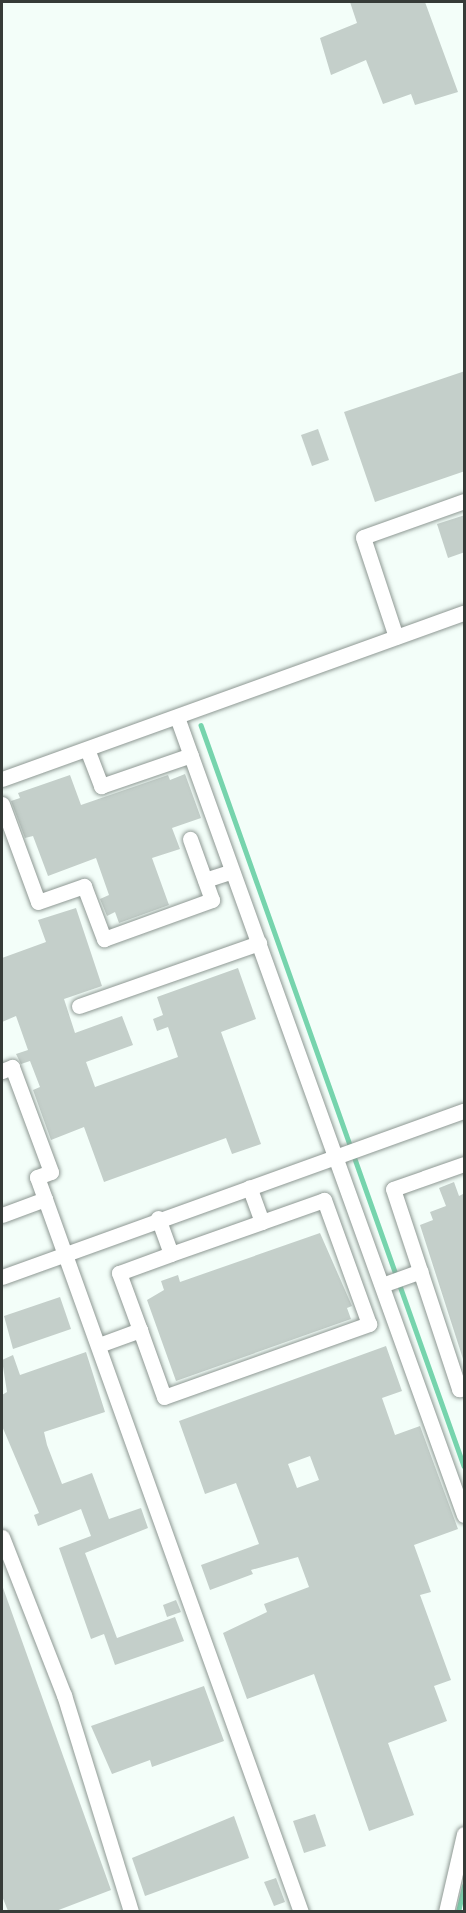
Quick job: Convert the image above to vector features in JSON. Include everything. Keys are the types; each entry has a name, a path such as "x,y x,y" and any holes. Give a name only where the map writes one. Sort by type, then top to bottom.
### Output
{"street":[{"path":"396,637 363,537 465,501"},
{"path":"2,779 465,613"},
{"path":"177,717 259,943 347,1153 387,1283 465,1515"},
{"path":"87,748 101,786 191,755"},
{"path":"2,804 38,903 84,886 104,939 212,900 190,840"},
{"path":"205,880 232,871"},
{"path":"79,1006 259,943"},
{"path":"2,1071 12,1067 51,1172 38,1177 45,1199 301,1911"},
{"path":"2,1277 158,1218 464,1114"},
{"path":"465,1164 393,1189 415,1273 459,1389 465,1387"},
{"path":"249,1187 262,1222"},
{"path":"2,1215 45,1199"},
{"path":"324,1200 369,1324 164,1397 119,1273 171,1254 324,1200"},
{"path":"158,1218 171,1254"},
{"path":"387,1283 415,1273"},
{"path":"99,1345 140,1330"},
{"path":"2,1537 64,1695 131,1911"},
{"path":"446,1911 465,1834"}],"building":[{"path":"350,2 425,2 458,92 415,105 411,94 383,104 366,60 331,75 320,38 357,23"},
{"path":"465,371 465,471 375,502 344,412"},
{"path":"318,429 329,460 312,466 301,435"},
{"path":"465,515 465,552 448,558 437,524"},
{"path":"185,774 201,818 172,828 180,849 152,858 169,905 119,923 115,912 107,916 100,899 109,895 96,858 48,876 33,836 25,838 11,801 20,798 18,793 70,775 81,805 168,775 170,780"},
{"path":"76,908 102,986 64,999 75,1033 122,1016 133,1045 86,1062 95,1087 178,1057 168,1027 157,1031 153,1019 163,1015 157,997 238,968 256,1019 221,1032 261,1144 232,1154 226,1138 104,1182 84,1127 51,1140 33,1090 40,1087 30,1061 21,1064 16,1054 28,1050 16,1016 2,1022 2,958 46,942 38,920"},
{"path":"454,1182 459,1196 465,1193 463,1359 420,1225 433,1220 430,1212 446,1206 439,1188"},
{"path":"320,1233 352,1306 347,1308 351,1319 176,1381 147,1300 164,1290 161,1281 178,1275 180,1282"},
{"path":"60,1297 71,1329 13,1349 4,1316"},
{"path":"386,1346 402,1391 382,1398 395,1435 420,1426 458,1529 414,1545 431,1592 420,1595 451,1680 434,1686 447,1721 388,1743 414,1815 369,1831 314,1674 247,1699 223,1633 267,1612 264,1604 309,1587 298,1557 251,1570 253,1574 210,1590 201,1565 259,1544 236,1483 205,1494 179,1421","holes":["310,1456 319,1480 297,1488 288,1464"]},
{"path":"86,1352 105,1412 44,1432 47,1445 62,1484 92,1473 109,1519 141,1508 148,1528 85,1553 117,1638 175,1617 184,1641 115,1665 104,1634 91,1639 59,1548 91,1536 81,1509 38,1526 34,1515 39,1513 2,1426 2,1395 7,1392 2,1360 13,1355 20,1375"},
{"path":"2,1585 111,1890 56,1911 8,1911 2,1896"},
{"path":"176,1600 181,1612 167,1617 163,1605"},
{"path":"204,1686 224,1741 152,1767 150,1760 112,1774 91,1726"},
{"path":"315,1814 326,1846 304,1853 293,1821"},
{"path":"234,1816 249,1858 145,1896 132,1858"},
{"path":"276,1878 285,1902 274,1906 264,1882"}],"waterway":[{"path":"201,725 464,1466"},
{"path":"458,1912 464,1886"}]}
